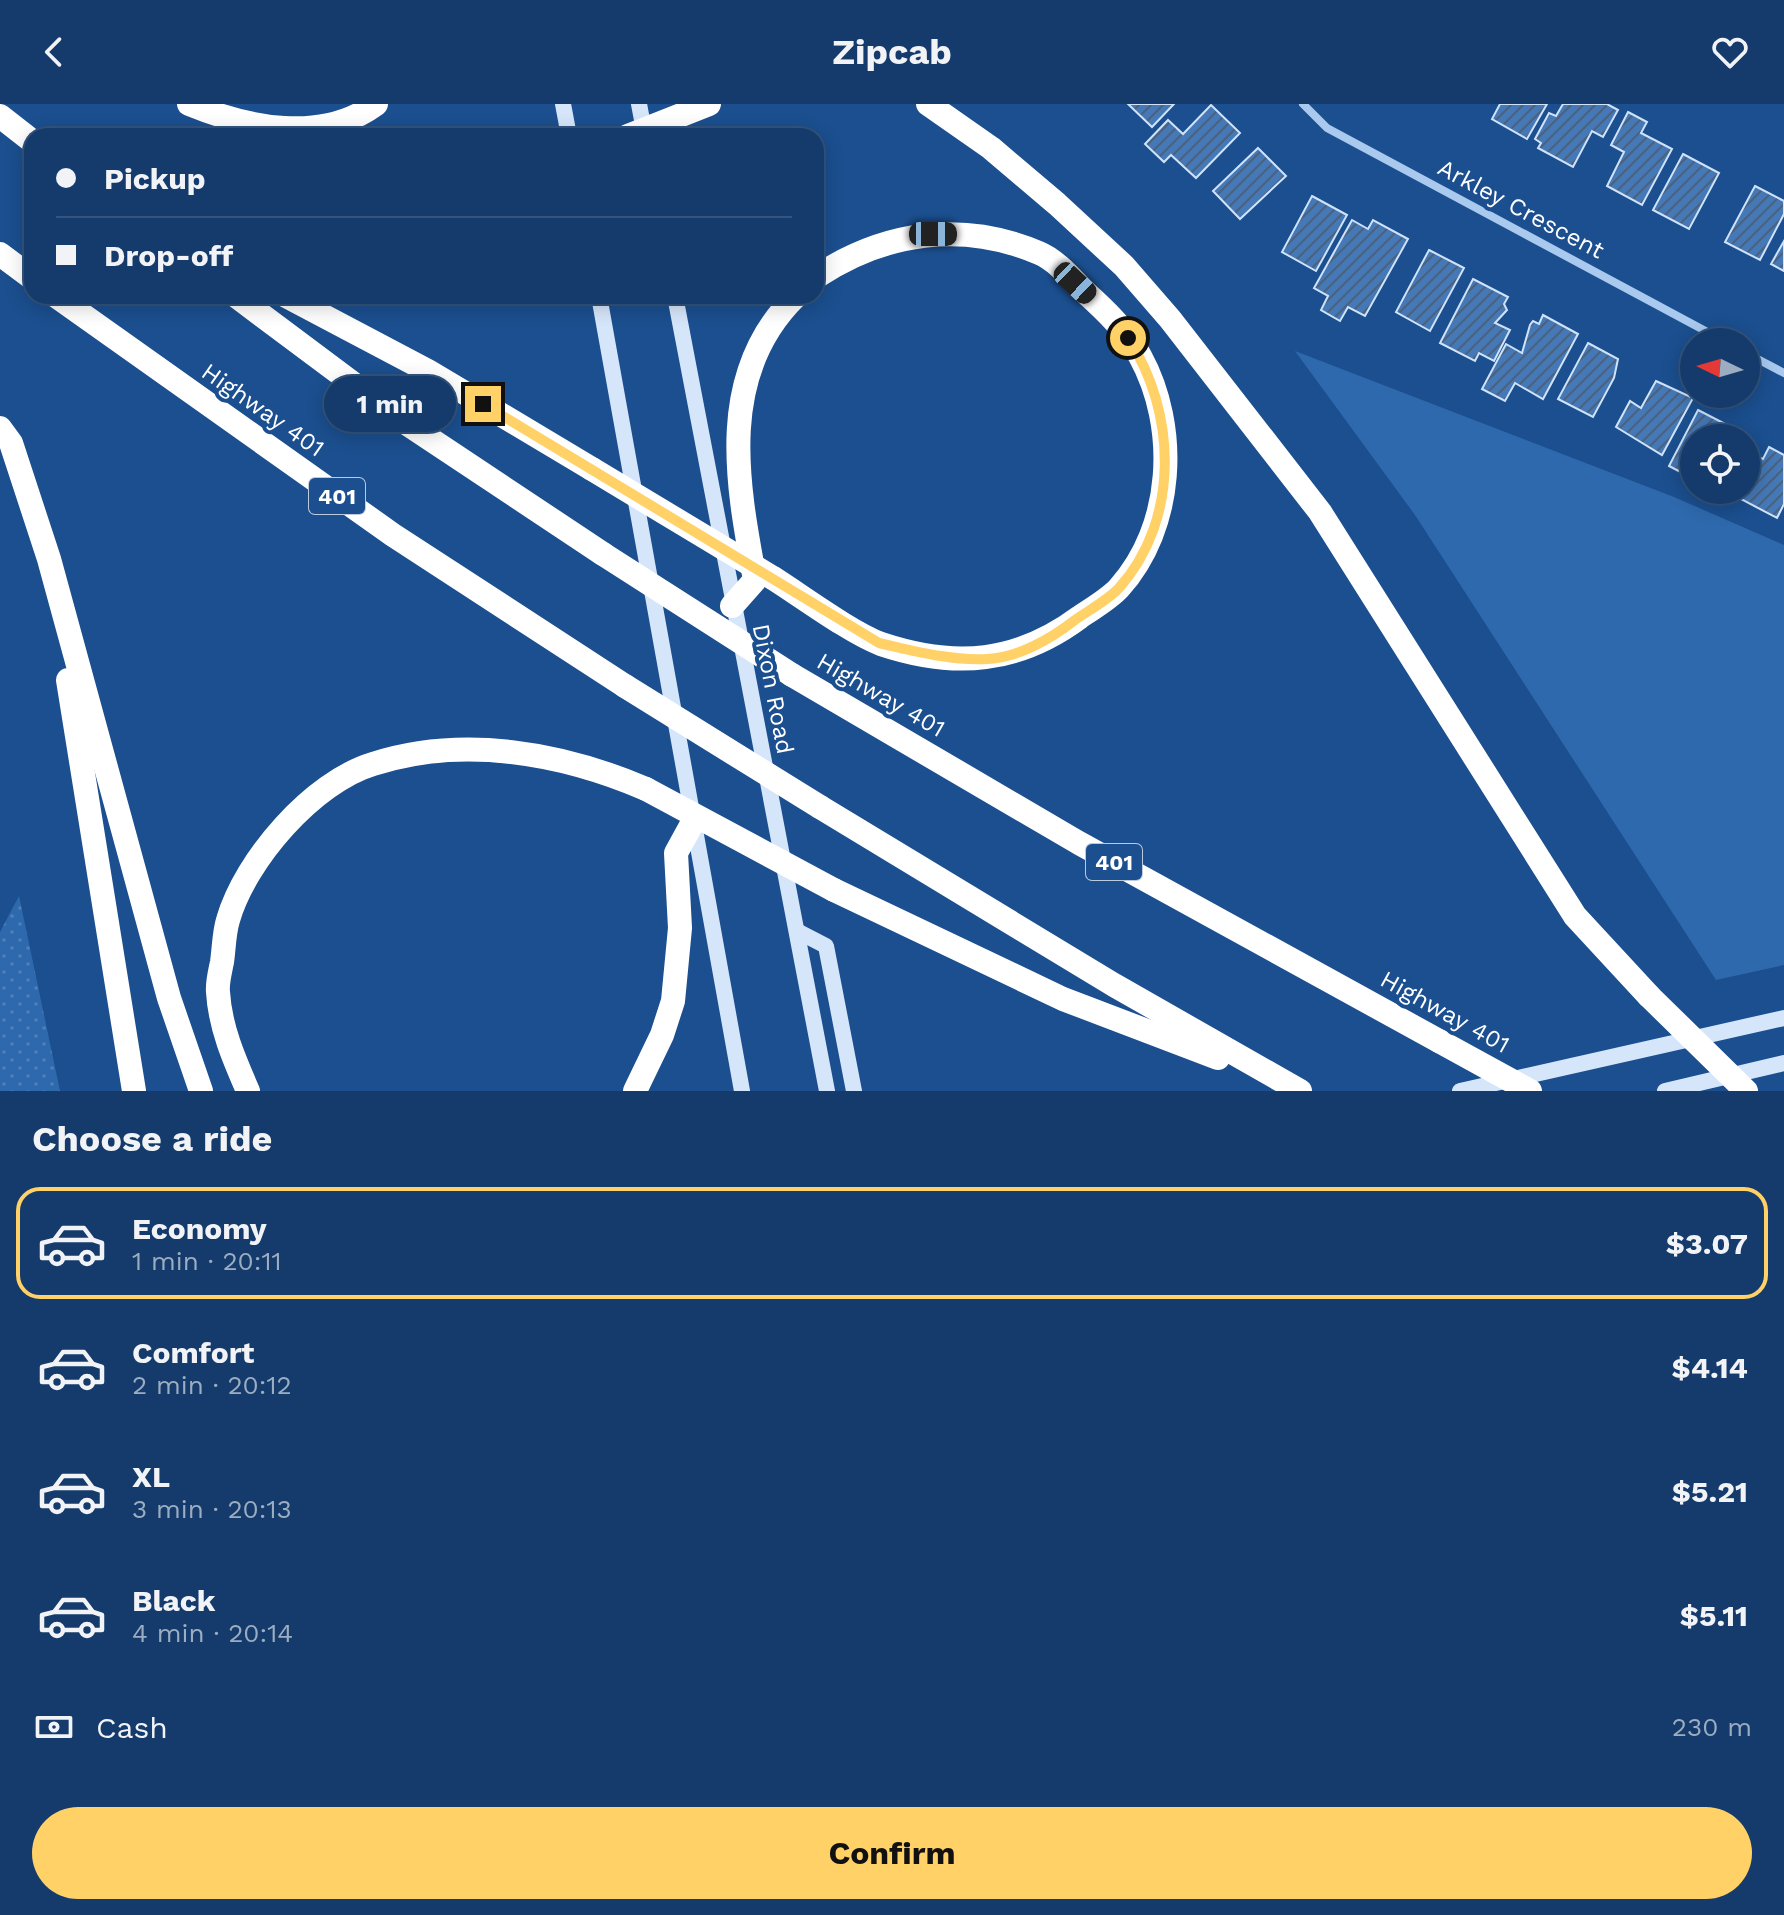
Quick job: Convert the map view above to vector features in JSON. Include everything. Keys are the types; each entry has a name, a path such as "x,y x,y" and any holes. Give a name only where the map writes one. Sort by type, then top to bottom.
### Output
{"highway":[{"path":"189,104 254,126 317,128 361,115 376,104"},
{"path":"653,128 709,104"},
{"path":"928,104 991,148 1057,204 1124,266 1170,319 1320,512 1575,916 1649,996 1746,1091"},
{"path":"0,116 24,135"},
{"path":"301,304 428,371 879,643 934,656 990,659 1050,639 1119,588 1153,534 1167,479 1159,410 1141,357 1116,320 1042,254 993,239 933,234 870,247 824,273"},
{"path":"0,254 24,272"},
{"name":"Highway 401","path":"67,304 393,535 625,686 820,807 1294,1088"},
{"name":"Highway 401","path":"247,304 406,423 792,675 1079,843 1530,1091"},
{"path":"732,606 755,580 739,494 739,408 756,353 768,330 789,304"},
{"path":"0,428 11,443 49,559 169,998 201,1091"},
{"path":"49,559 134,1091"},
{"path":"248,1091 229,1047 217,991 228,918 252,872 286,822 319,791 372,764 443,752 490,751 555,757 597,768 646,789 834,890 1063,999 1294,1088"},
{"path":"635,1091 662,1035 673,1001 680,928 676,853 693,822"}],"main road":[{"path":"563,104 568,128"},
{"path":"639,104 639,128"},
{"path":"600,304 742,1091"},
{"name":"Dixon Road","path":"676,304 827,1091"},
{"path":"797,931 826,946 854,1091"},
{"path":"1460,1091 1784,1018"},
{"path":"1665,1091 1784,1063"}],"street":[{"name":"Arkley Crescent","path":"1303,104 1327,128 1700,328"},
{"path":"1760,360 1784,373"}],"shaded area":[{"path":"1295,351 1674,497 1680,500 1680,504 1690,504 1784,545 1784,965 1716,980 1415,515"},
{"path":"19,896 60,1091 0,1091 0,932"}],"building":[{"path":"1128,104 1174,104 1152,127"},
{"path":"1500,104 1547,104 1527,139 1492,119"},
{"path":"1563,104 1607,104 1618,110 1603,137 1592,131 1573,167 1538,148 1541,143 1535,139 1549,113 1556,116"},
{"path":"1211,105 1240,133 1196,178 1171,155 1164,162 1145,144 1168,120 1183,134"},
{"path":"1628,112 1647,122 1641,133 1672,149 1642,205 1607,186 1624,152 1611,145"},
{"path":"1258,148 1286,176 1240,219 1213,191"},
{"path":"1683,154 1719,173 1689,229 1653,210"},
{"path":"1755,186 1784,201 1784,214 1760,260 1725,242"},
{"path":"1312,196 1347,215 1316,271 1282,252"},
{"path":"1352,220 1368,229 1373,220 1408,239 1365,316 1348,307 1340,321 1321,310 1328,296 1314,288"},
{"path":"1784,241 1784,271 1771,264"},
{"path":"1429,250 1464,268 1430,331 1396,312"},
{"path":"1473,279 1508,297 1504,304 1507,310 1495,323 1510,330 1494,361 1479,353 1475,361 1440,343"},
{"path":"1543,315 1578,334 1543,399 1515,383 1505,401 1482,389 1506,344 1522,353 1530,325 1533,321 1539,324"},
{"path":"1588,343 1618,359 1614,378 1593,417 1558,399"},
{"path":"1656,381 1680,392 1680,408 1688,408 1662,455 1616,427 1630,401 1641,408"},
{"path":"1698,410 1725,424 1691,424"},
{"path":"1680,445 1680,472 1669,466"},
{"path":"1769,447 1784,455 1784,504 1777,518 1750,504 1760,504 1760,458 1763,459"}],"route":[{"path":"483,404 879,643 934,656 990,659 1050,639 1119,588 1153,534 1167,479 1159,410 1141,357 1128,338"}]}
